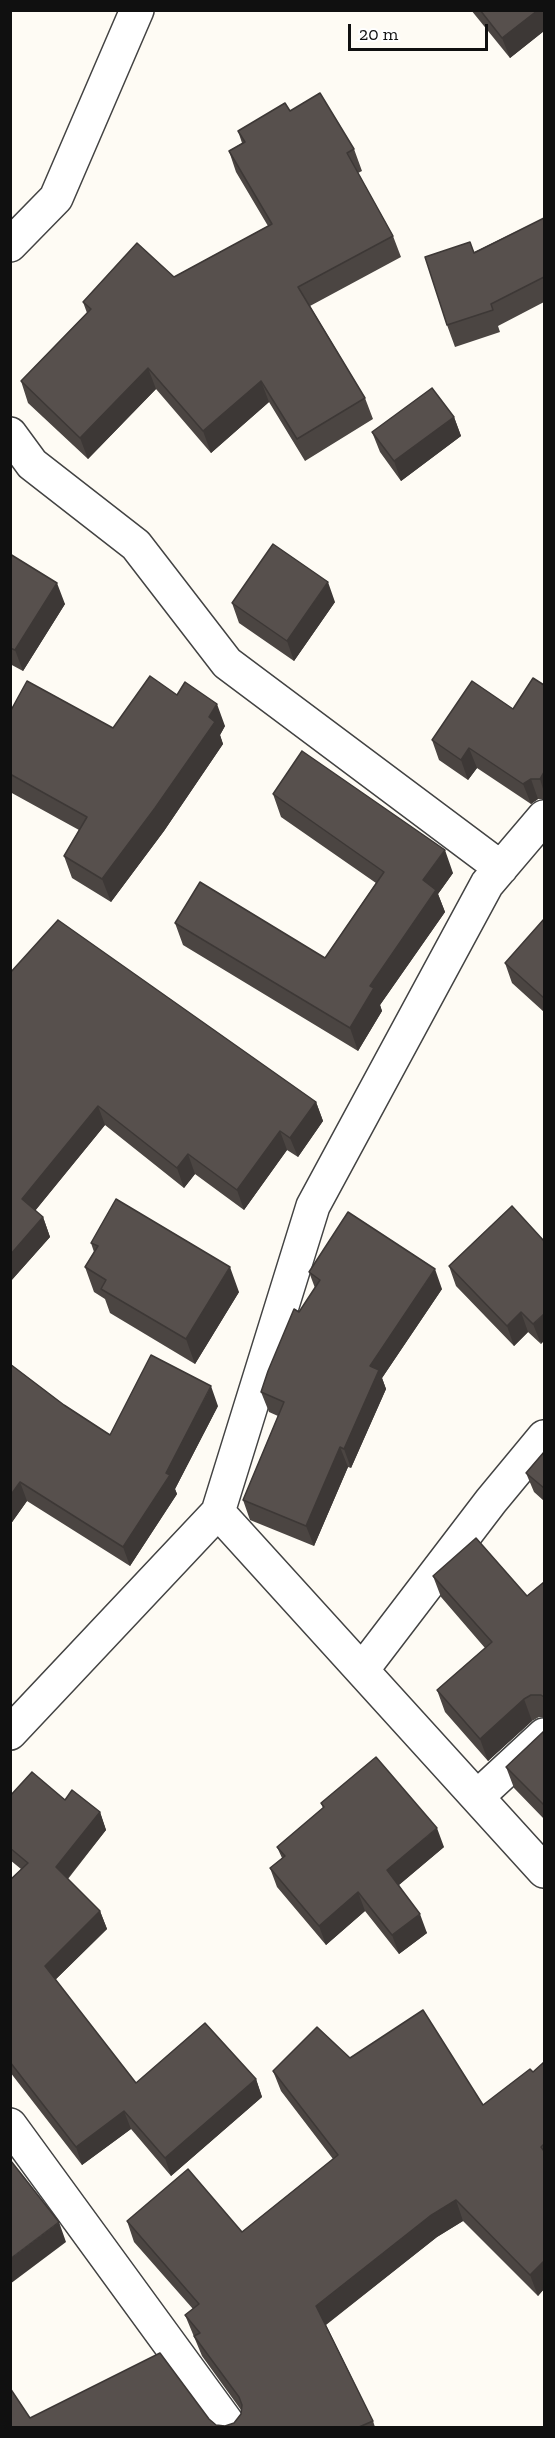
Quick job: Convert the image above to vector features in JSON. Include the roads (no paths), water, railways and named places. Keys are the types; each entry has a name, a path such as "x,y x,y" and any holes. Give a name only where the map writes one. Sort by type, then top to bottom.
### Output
{"street":[{"path":"10,245 56,198 137,10"},
{"path":"10,434 32,464 136,545 226,663 501,868"},
{"path":"10,1733 218,1512 313,1206 487,884 544,817"},
{"path":"362,1670 544,1437"},
{"path":"218,1512 544,1871"},
{"path":"477,1797 544,1735"},
{"path":"10,2125 231,2427"}]}
